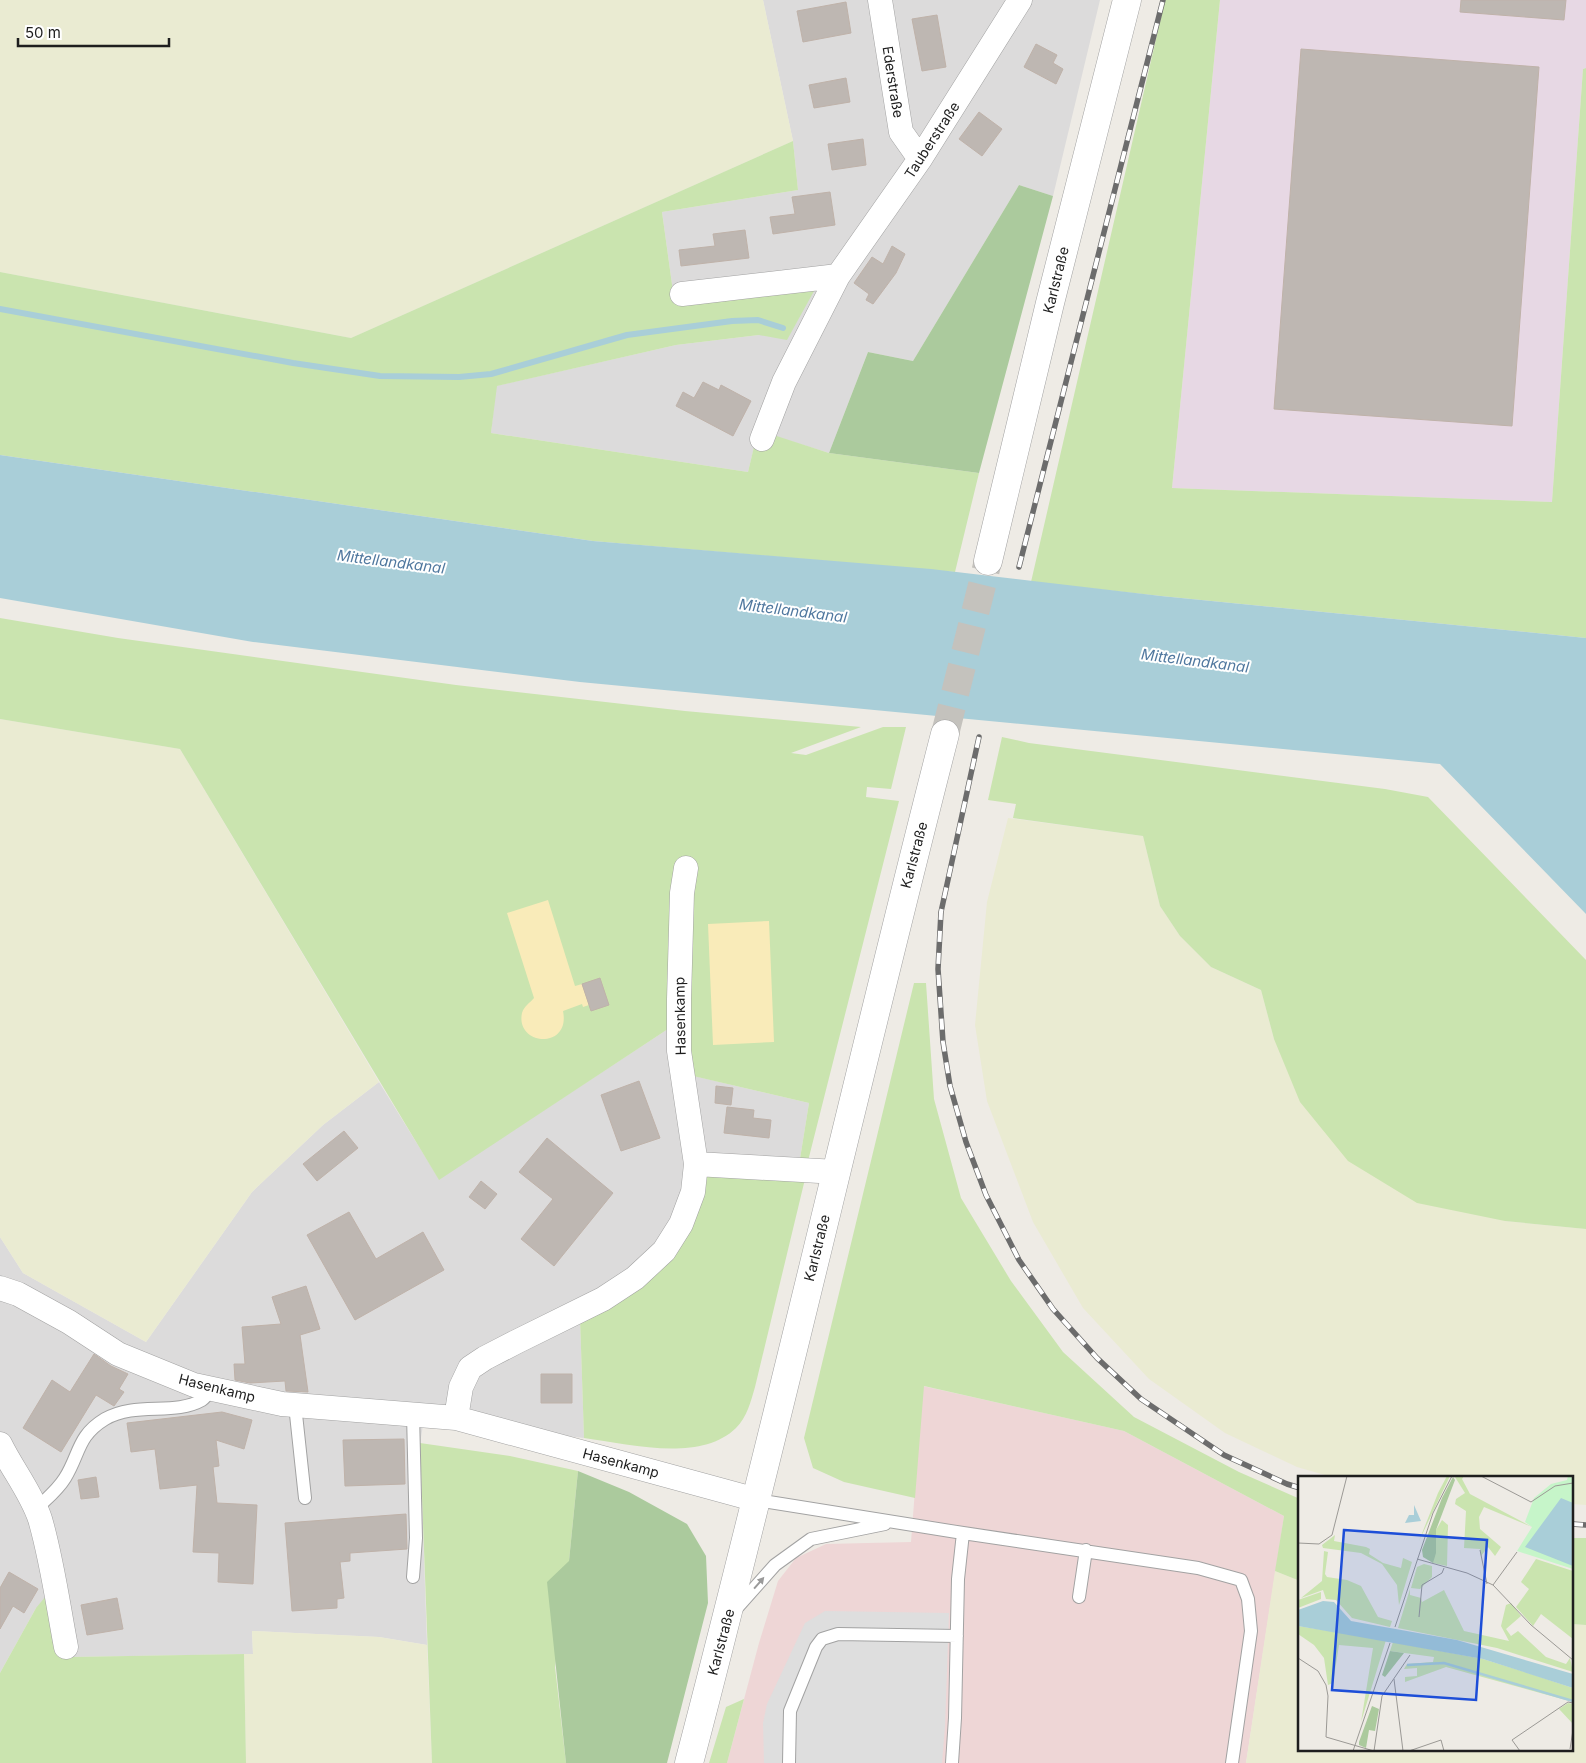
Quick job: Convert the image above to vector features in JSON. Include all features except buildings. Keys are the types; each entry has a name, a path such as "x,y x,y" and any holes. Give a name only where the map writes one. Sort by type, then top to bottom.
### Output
{"street":[{"name":"Ederstraße","path":"880,0 902,132 920,159"},
{"name":"Tauberstraße","path":"762,439 784,382 838,276 920,159 1020,0"},
{"name":"Karlstraße","path":"988,561 1052,294 1127,0"},
{"path":"682,294 838,276"},
{"name":"Karlstraße","path":"689,1763 757,1500 886,962 945,734"},
{"name":"Hasenkamp","path":"456,1418 461,1387 470,1368 485,1358 603,1298 635,1278 664,1251 681,1224 693,1192 696,1164 679,1050 682,893 686,868"},
{"path":"696,1164 837,1172"},
{"name":"Hasenkamp","path":"0,1288 18,1294 52,1312 118,1354 194,1385 282,1404 456,1418 757,1500"},
{"path":"0,1444 40,1519 52,1570 66,1648"}],"lane":[{"path":"36,1509 56,1491 66,1477 81,1442 89,1431 105,1419 120,1412 141,1408 168,1408 192,1404 204,1399 212,1388"},
{"path":"295,1405 305,1498"},
{"path":"413,1414 416,1538 413,1576"},
{"path":"757,1500 1198,1568 1241,1580 1248,1599 1251,1631 1232,1763"},
{"path":"727,1620 774,1565 812,1539 893,1522"},
{"path":"952,1763 955,1718 958,1579 963,1533"},
{"path":"1079,1596 1086,1550"},
{"path":"789,1763 790,1712 816,1647 822,1639 838,1634 957,1636"}],"shaded area":[{"path":"763,0 1100,0 1053,196 1019,185 913,361 868,352 829,453 758,431 748,472 491,433 496,386 676,345 759,335 674,299 662,212 798,190 793,141"},
{"path":"1220,0 1586,0 1586,68 1583,69 1552,502 1172,488"},
{"path":"671,1027 677,1072 809,1103 799,1165 666,1243 580,1318 584,1438 424,1419 420,1443 427,1645 379,1637 252,1631 253,1654 70,1657 36,1608 0,1673 0,1237 23,1273 146,1342 252,1192 323,1125 379,1082 439,1179"},
{"path":"923,1386 1124,1431 1284,1516 1246,1763 727,1763 759,1643 778,1581 796,1558 826,1544 911,1542"},
{"path":"825,1611 949,1613 942,1763 764,1763 763,1723 767,1704 805,1623"}],"green space":[{"path":"0,0 763,0 793,141 351,338 0,272"},
{"path":"1165,0 1220,0 1172,488 1552,502 1583,69 1586,68 1586,638 1031,582"},
{"path":"793,141 798,190 662,212 674,299 819,282 787,340 759,335 676,345 497,386 491,433 748,472 758,430 829,453 979,473 955,572 593,541 0,455 0,272 351,338"},
{"path":"1019,185 1053,196 979,473 829,453 868,352 913,361"},
{"path":"0,618 118,638 456,685 685,711 861,727 791,753 806,755 883,727 906,727 891,789 867,787 866,797 899,801 807,1165 799,1165 809,1103 676,1072 671,1027 439,1180 180,749 0,719"},
{"path":"0,719 180,749 379,1082 323,1125 252,1192 146,1342 23,1273 0,1237"},
{"path":"1002,737 1029,743 1385,789 1428,797 1586,960 1586,1229 1505,1221 1417,1203 1348,1161 1300,1102 1274,1039 1261,990 1211,967 1180,936 1160,906 1143,836 1013,818 1016,804 988,800"},
{"path":"1008,818 1143,836 1160,906 1180,936 1211,967 1261,990 1274,1039 1505,1221 1586,1229 1586,1505 1574,1504 1574,1476 1328,1476 1297,1467 1225,1433 1149,1379 1083,1308 1033,1222 987,1101 975,1025 987,902"},
{"path":"914,983 926,983 934,1099 961,1198 1011,1281 1063,1352 1134,1417 1239,1472 1298,1498 1298,1580 1275,1571 1284,1516 1124,1431 924,1386 915,1498 844,1482 813,1468 804,1438"},
{"path":"701,1175 805,1179 755,1387 746,1414 736,1428 721,1439 703,1445 684,1448 642,1447 584,1438 580,1318 635,1286"},
{"path":"420,1443 510,1456 578,1471 569,1561 555,1667 566,1763 432,1763"},
{"path":"578,1471 629,1492 687,1524 706,1556 708,1603 667,1763 566,1763 547,1582 569,1561"},
{"path":"1574,1538 1586,1538 1586,1625 1574,1624"},
{"path":"1275,1571 1298,1580 1298,1750 1574,1750 1574,1624 1586,1625 1586,1763 1246,1763"},
{"path":"55,1585 70,1657 244,1654 246,1763 0,1763 0,1673 36,1608"},
{"path":"252,1631 379,1637 427,1645 432,1763 246,1763 244,1654 253,1654"},
{"path":"744,1699 727,1763 709,1763 726,1707"}],"sand":[{"path":"548,900 575,986 582,984 589,1005 583,1007 582,1004 563,1011 563,1024 559,1032 552,1037 543,1039 534,1037 527,1032 522,1024 522,1013 534,998 507,913"},
{"path":"769,921 774,1042 713,1045 708,924"}],"water":[{"name":"Mittellandkanal","path":"0,455 593,541 931,569 1161,596 1586,638 1586,914 1440,764 580,682 253,642 0,598"}],"waterway":[{"path":"0,309 293,363 380,376 459,377 491,374 627,335 732,321 758,320 783,328"}],"tunnel":[{"path":"945,734 988,561"}],"railway":[{"path":"1019,567 1163,0"},
{"path":"979,737 941,912 938,969 943,1042 950,1086 966,1142 986,1195 1019,1260 1053,1309 1097,1358 1141,1399 1224,1455 1298,1487"},
{"path":"1574,1524 1586,1525"}]}
